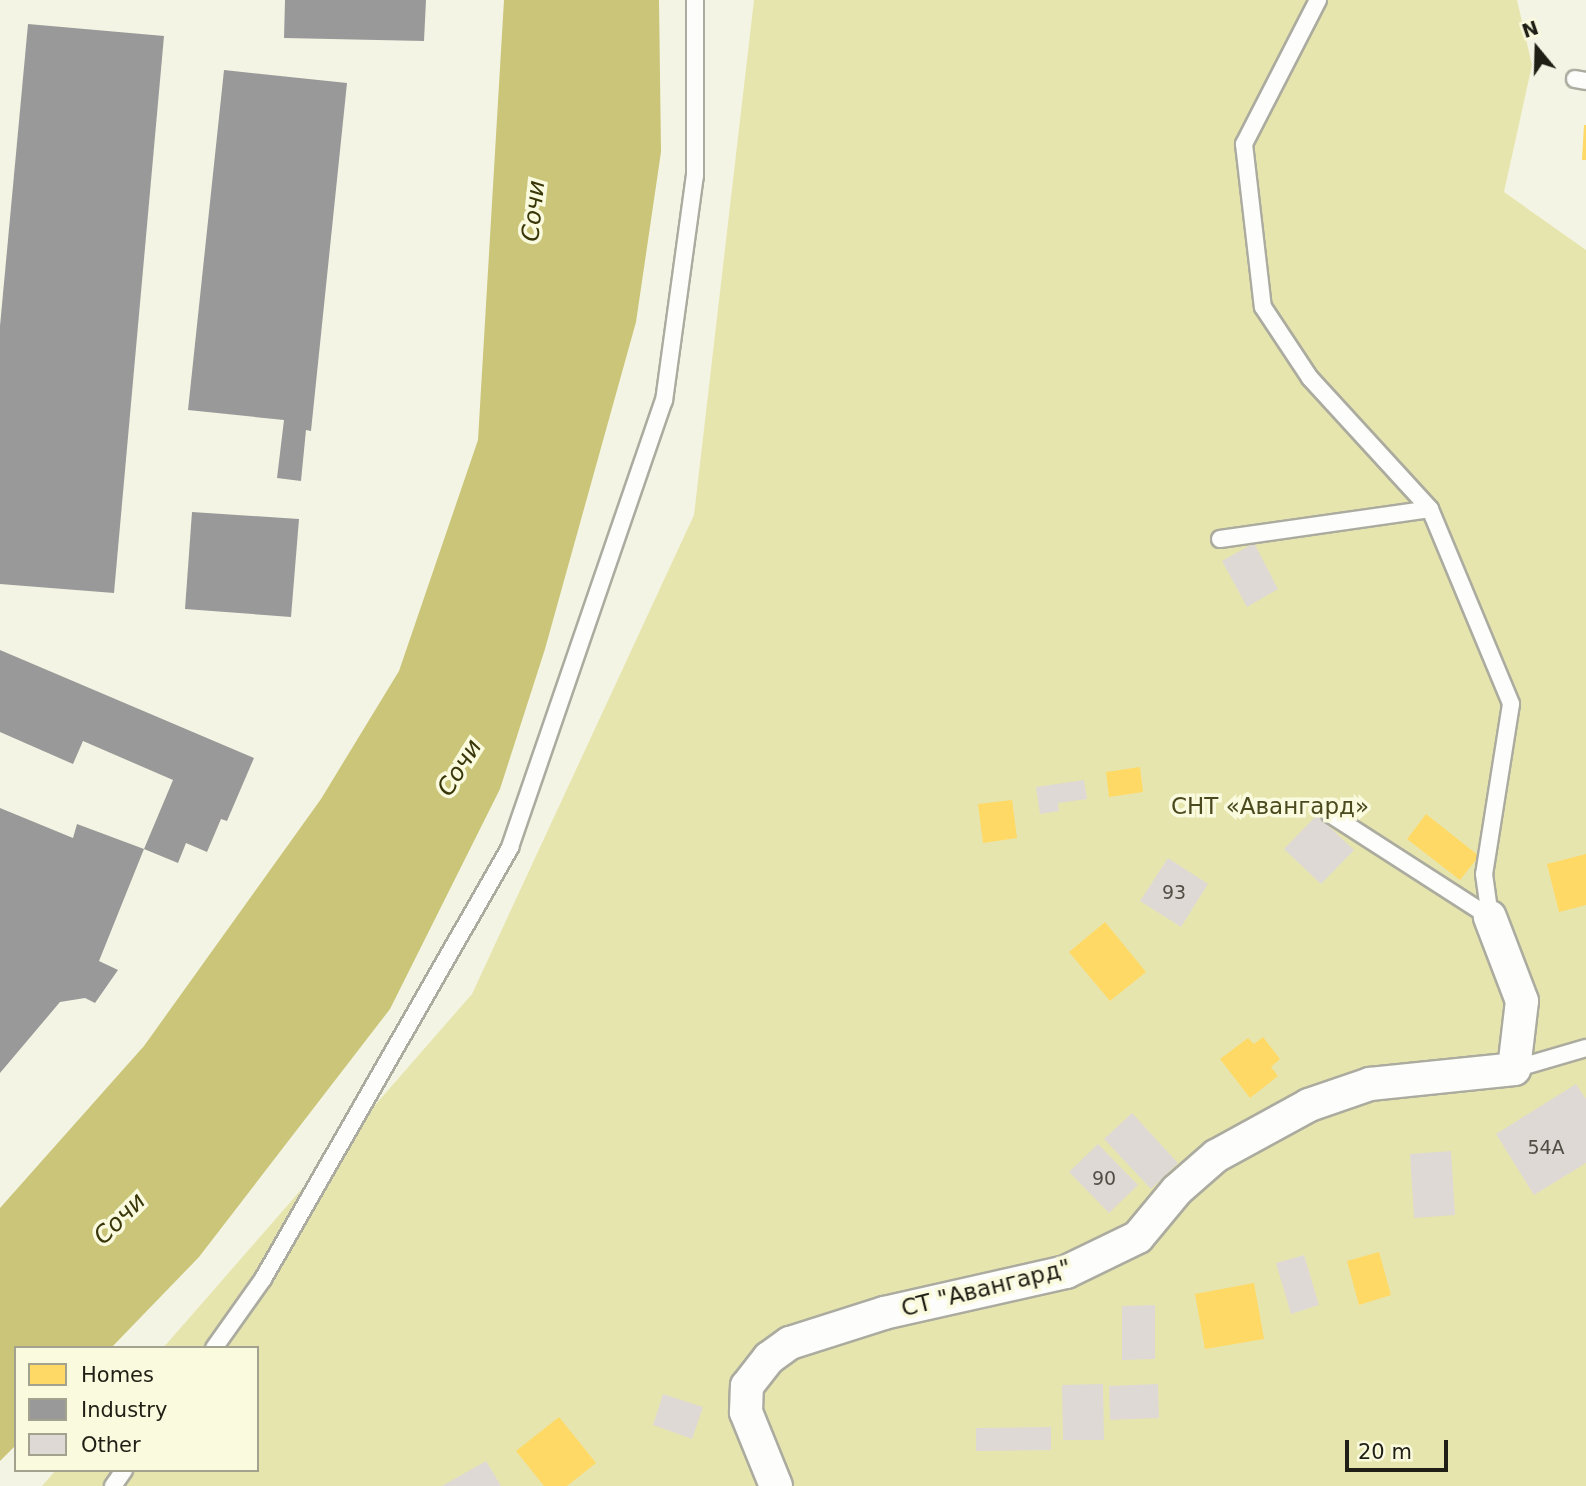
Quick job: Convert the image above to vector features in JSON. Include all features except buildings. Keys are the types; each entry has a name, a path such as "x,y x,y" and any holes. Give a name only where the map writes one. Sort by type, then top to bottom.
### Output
{"street":[{"path":"1490,917 1522,1001 1514,1069"},
{"name":"СТ \"Авангард\"","path":"776,1486 746,1412 747,1386 769,1359 790,1343 884,1313 1066,1272 1138,1237 1177,1190 1216,1156 1309,1105 1370,1084 1514,1069"}],"lane":[{"path":"215,1346 263,1279 510,847 664,401 695,176 695,0"},
{"path":"1318,0 1244,144 1263,307 1310,378 1430,509 1511,704 1484,874 1490,917"},
{"path":"1220,539 1430,509"},
{"path":"1330,814 1490,917"},
{"path":"1514,1069 1586,1048"}],"green space":[{"name":"СНТ «Авангард»","path":"754,0 1517,0 1532,65 1504,192 1586,250 1586,1486 42,1486 54,1472 259,1472 259,1346 165,1346 472,994 694,515"}],"water":[{"name":"Сочи","path":"504,0 659,0 661,152 636,322 545,649 500,789 390,1009 199,1257 113,1346 14,1346 14,1447 0,1461 0,1208 144,1046 321,799 399,671 478,440"}]}
